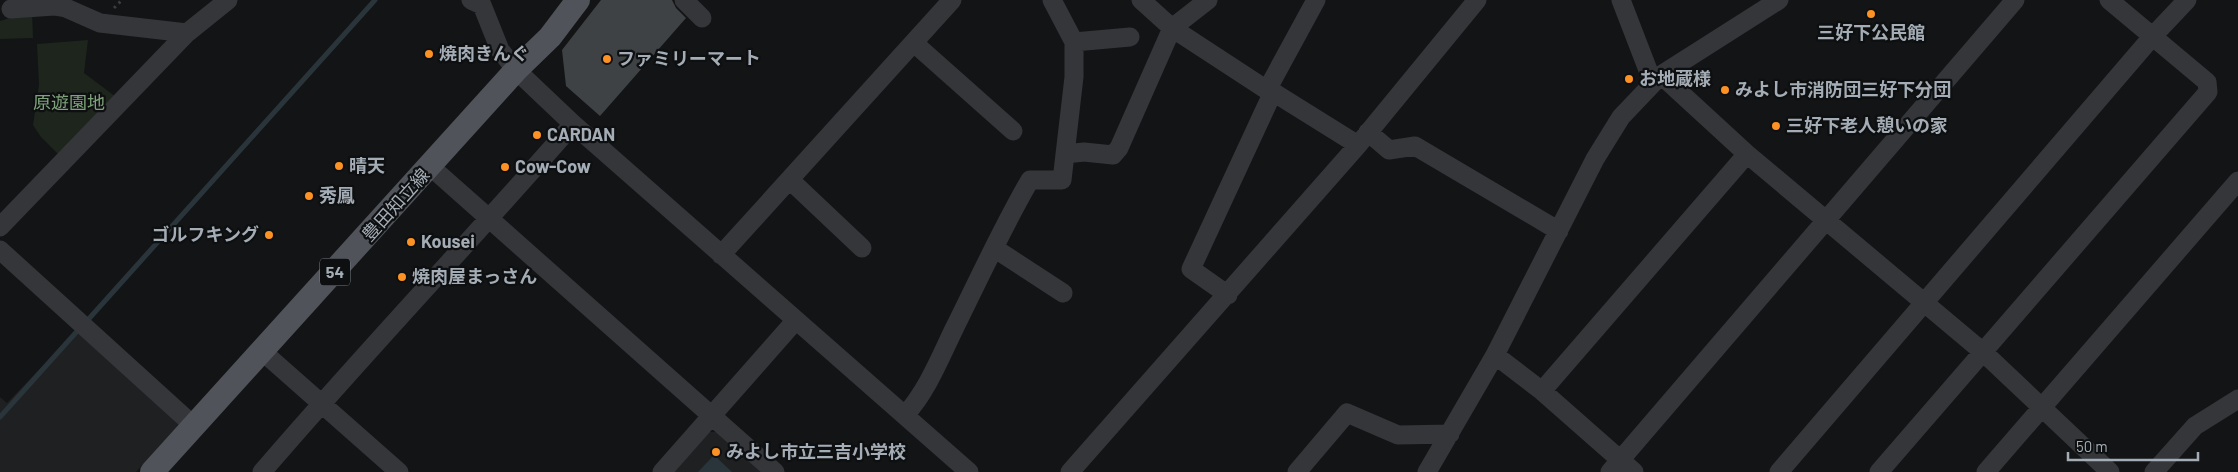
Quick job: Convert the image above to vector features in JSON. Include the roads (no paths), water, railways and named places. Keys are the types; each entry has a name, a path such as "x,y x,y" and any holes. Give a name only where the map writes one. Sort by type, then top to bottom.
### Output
{"main road":[{"name":"豊田知立線","path":"516,70 537,30 558,0"},
{"name":"豊田知立線","path":"152,472 263,352 516,70 550,37 578,0"}],"street":[{"path":"0,226 188,33 228,0"},
{"path":"471,0 482,6 500,50 516,70 573,124 968,472"},
{"path":"684,0 702,18"},
{"path":"722,255 952,0"},
{"path":"905,415 920,396 994,248 1000,232 1030,180 1062,180 1074,77 1074,42 1052,0"},
{"path":"1141,0 1172,28 1270,91 1389,150 1415,146 1558,231"},
{"path":"1065,154 1084,152 1113,155 1119,148 1172,28 1208,0"},
{"path":"1228,295 1191,268 1270,91 1316,0"},
{"path":"1070,472 1228,295 1363,138 1477,0"},
{"path":"1621,0 1657,79 1982,352 2110,472"},
{"path":"1427,472 1495,355 1594,159 1617,124 1657,79 1779,0"},
{"path":"1495,355 1542,391 1621,468 1826,221 2015,0"},
{"path":"1879,472 2208,92 2207,82 2109,0"},
{"path":"1779,472 2152,37 2187,0"},
{"path":"11,9 54,6 66,8 100,23 188,33"},
{"path":"1074,42 1130,37"},
{"path":"914,43 1013,131"},
{"path":"262,472 573,124"},
{"path":"1542,391 1746,154"},
{"path":"430,166 775,472"},
{"path":"790,180 862,248"},
{"path":"1986,472 2238,181"},
{"path":"994,248 1063,293"},
{"path":"0,250 194,426"},
{"path":"662,472 796,320"},
{"path":"263,352 399,472"},
{"path":"2154,472 2195,426 2238,400"},
{"path":"1297,472 1346,413 1398,435 1450,434"}],"waterway":[{"path":"86,322 375,0"},
{"path":"0,417 80,328"}],"place":[{"name":"三好下公民館","path":"1871,14"},
{"name":"焼肉きんぐ","path":"429,54"},
{"name":"ファミリーマート","path":"607,59"},
{"name":"お地蔵様","path":"1629,79"},
{"name":"みよし市消防団三好下分団","path":"1725,90"},
{"name":"三好下老人憩いの家","path":"1776,126"},
{"name":"CARDAN","path":"537,135"},
{"name":"晴天","path":"339,166"},
{"name":"Cow-Cow","path":"505,167"},
{"name":"秀鳳","path":"309,196"},
{"name":"ゴルフキング","path":"269,235"},
{"name":"Kousei","path":"411,242"},
{"name":"焼肉屋まっさん","path":"402,277"},
{"name":"みよし市立三吉小学校","path":"716,452"}],"park label":[{"name":"原遊園地","path":"69,103"}]}
